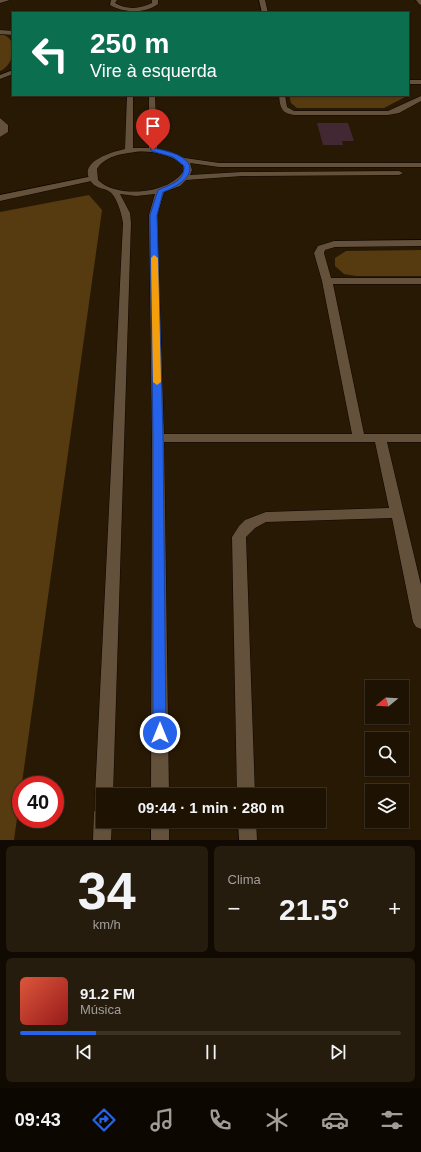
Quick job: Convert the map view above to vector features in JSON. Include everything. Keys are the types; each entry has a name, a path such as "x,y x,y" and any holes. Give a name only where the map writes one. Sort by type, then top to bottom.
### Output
{"street":[{"path":"0,1 7,0"},
{"path":"111,1 112,4 123,11 151,6 155,4 155,0"},
{"path":"262,0 265,12"},
{"path":"151,6 151,12"},
{"path":"0,32 12,33"},
{"path":"0,77 12,72"},
{"path":"409,82 421,82"},
{"path":"129,150 130,96"},
{"path":"152,96 153,150"},
{"path":"282,96 284,108 288,112 294,113 388,113 396,111 421,98"},
{"path":"0,120 4,129 4,132 0,135"},
{"path":"129,150 153,150 175,155 183,160 187,166 188,172 185,178 175,186 160,191 129,194 114,191 98,183 93,178 92,171 96,164 104,158 129,150"},
{"path":"183,160 229,165 421,165"},
{"path":"185,178 242,174 421,173"},
{"path":"0,198 93,178"},
{"path":"104,788 127,223 126,213 114,191"},
{"path":"160,191 153,215 158,438 160,788"},
{"path":"359,439 327,281 319,253 321,248 326,246 421,243"},
{"path":"327,281 421,281"},
{"path":"158,438 421,438"},
{"path":"380,438 396,513 418,588 421,622"},
{"path":"246,788 239,537 243,528 255,520 266,517 396,513"},
{"path":"102,828 102,840"},
{"path":"160,828 160,840"},
{"path":"247,828 248,840"}],"shaded area":[{"path":"0,34 11,40 12,57 5,68 0,71"},
{"path":"289,96 407,96 384,108 297,108 291,103"},
{"path":"89,195 102,210 23,776 12,776 12,828 16,828 14,840 0,840 0,212"},
{"path":"421,250 421,276 356,276 344,274 335,266 335,258 346,251"}],"building":[{"path":"317,123 348,123 354,141 342,141 343,145 323,145"}],"slow traffic":[{"path":"154,258 157,382"}],"route":[{"path":"153,150 175,155 183,160 187,166 188,172 185,178 175,186 160,191 153,215 158,438 160,733"}]}
